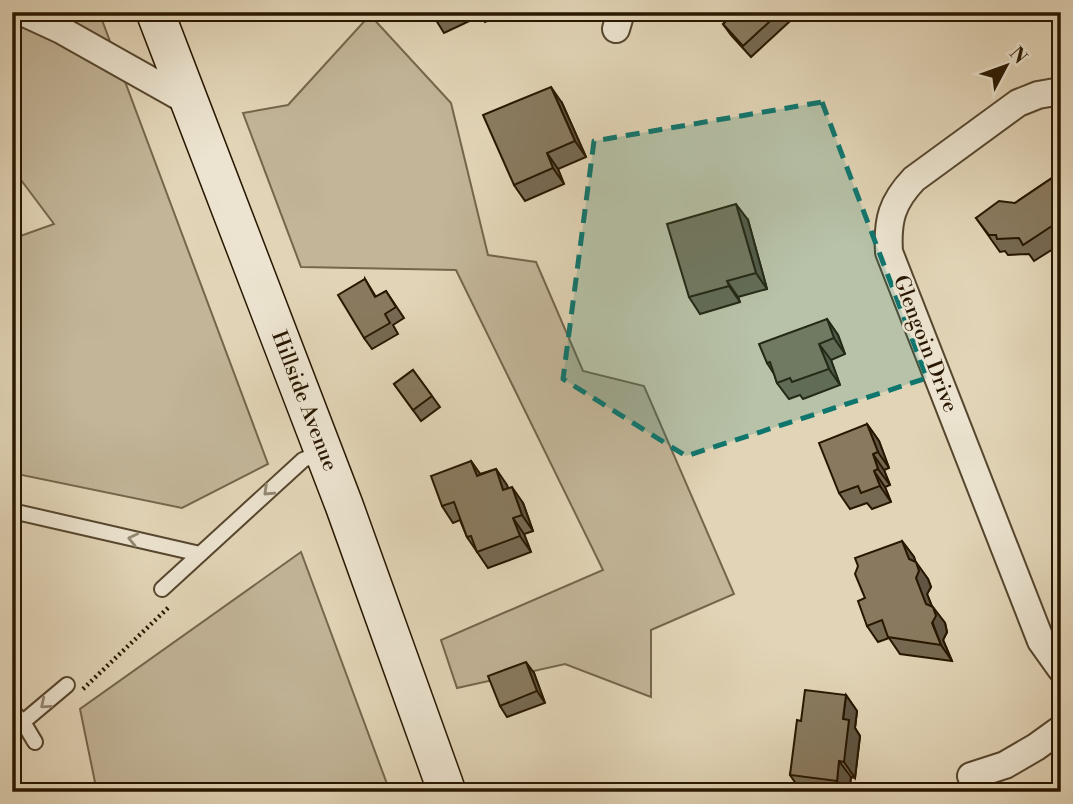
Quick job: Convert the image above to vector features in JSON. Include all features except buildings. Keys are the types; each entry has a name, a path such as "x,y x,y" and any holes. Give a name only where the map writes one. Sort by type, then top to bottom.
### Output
{"main road":[{"name":"Hillside Avenue","path":"155,12 323,452 447,792"}],"street":[{"path":"22,12 61,30 189,102"},
{"name":"Glengoin Drive","path":"1061,92 1038,95 1018,103 914,179 902,192 892,210 888,232 889,252 1041,641 1061,669"},
{"path":"971,776 1005,765 1061,729"}],"lane":[{"path":"162,589 303,460 323,452"},
{"path":"12,511 200,554"},
{"path":"23,722 67,685"},
{"path":"12,711 23,722 35,742"}],"path":[{"path":"82,691 170,605"}],"highlighted area":[{"path":"822,102 927,378 686,456 563,379 594,141"}],"shaded area":[{"path":"12,12 99,12 268,464 182,508 12,473 12,239 54,224 12,168"},
{"path":"370,15 451,103 488,255 536,262 583,371 644,386 734,594 651,630 651,697 565,664 457,688 441,640 603,570 456,270 301,267 243,113 288,105"},
{"path":"301,552 390,792 97,792 80,709"}]}
